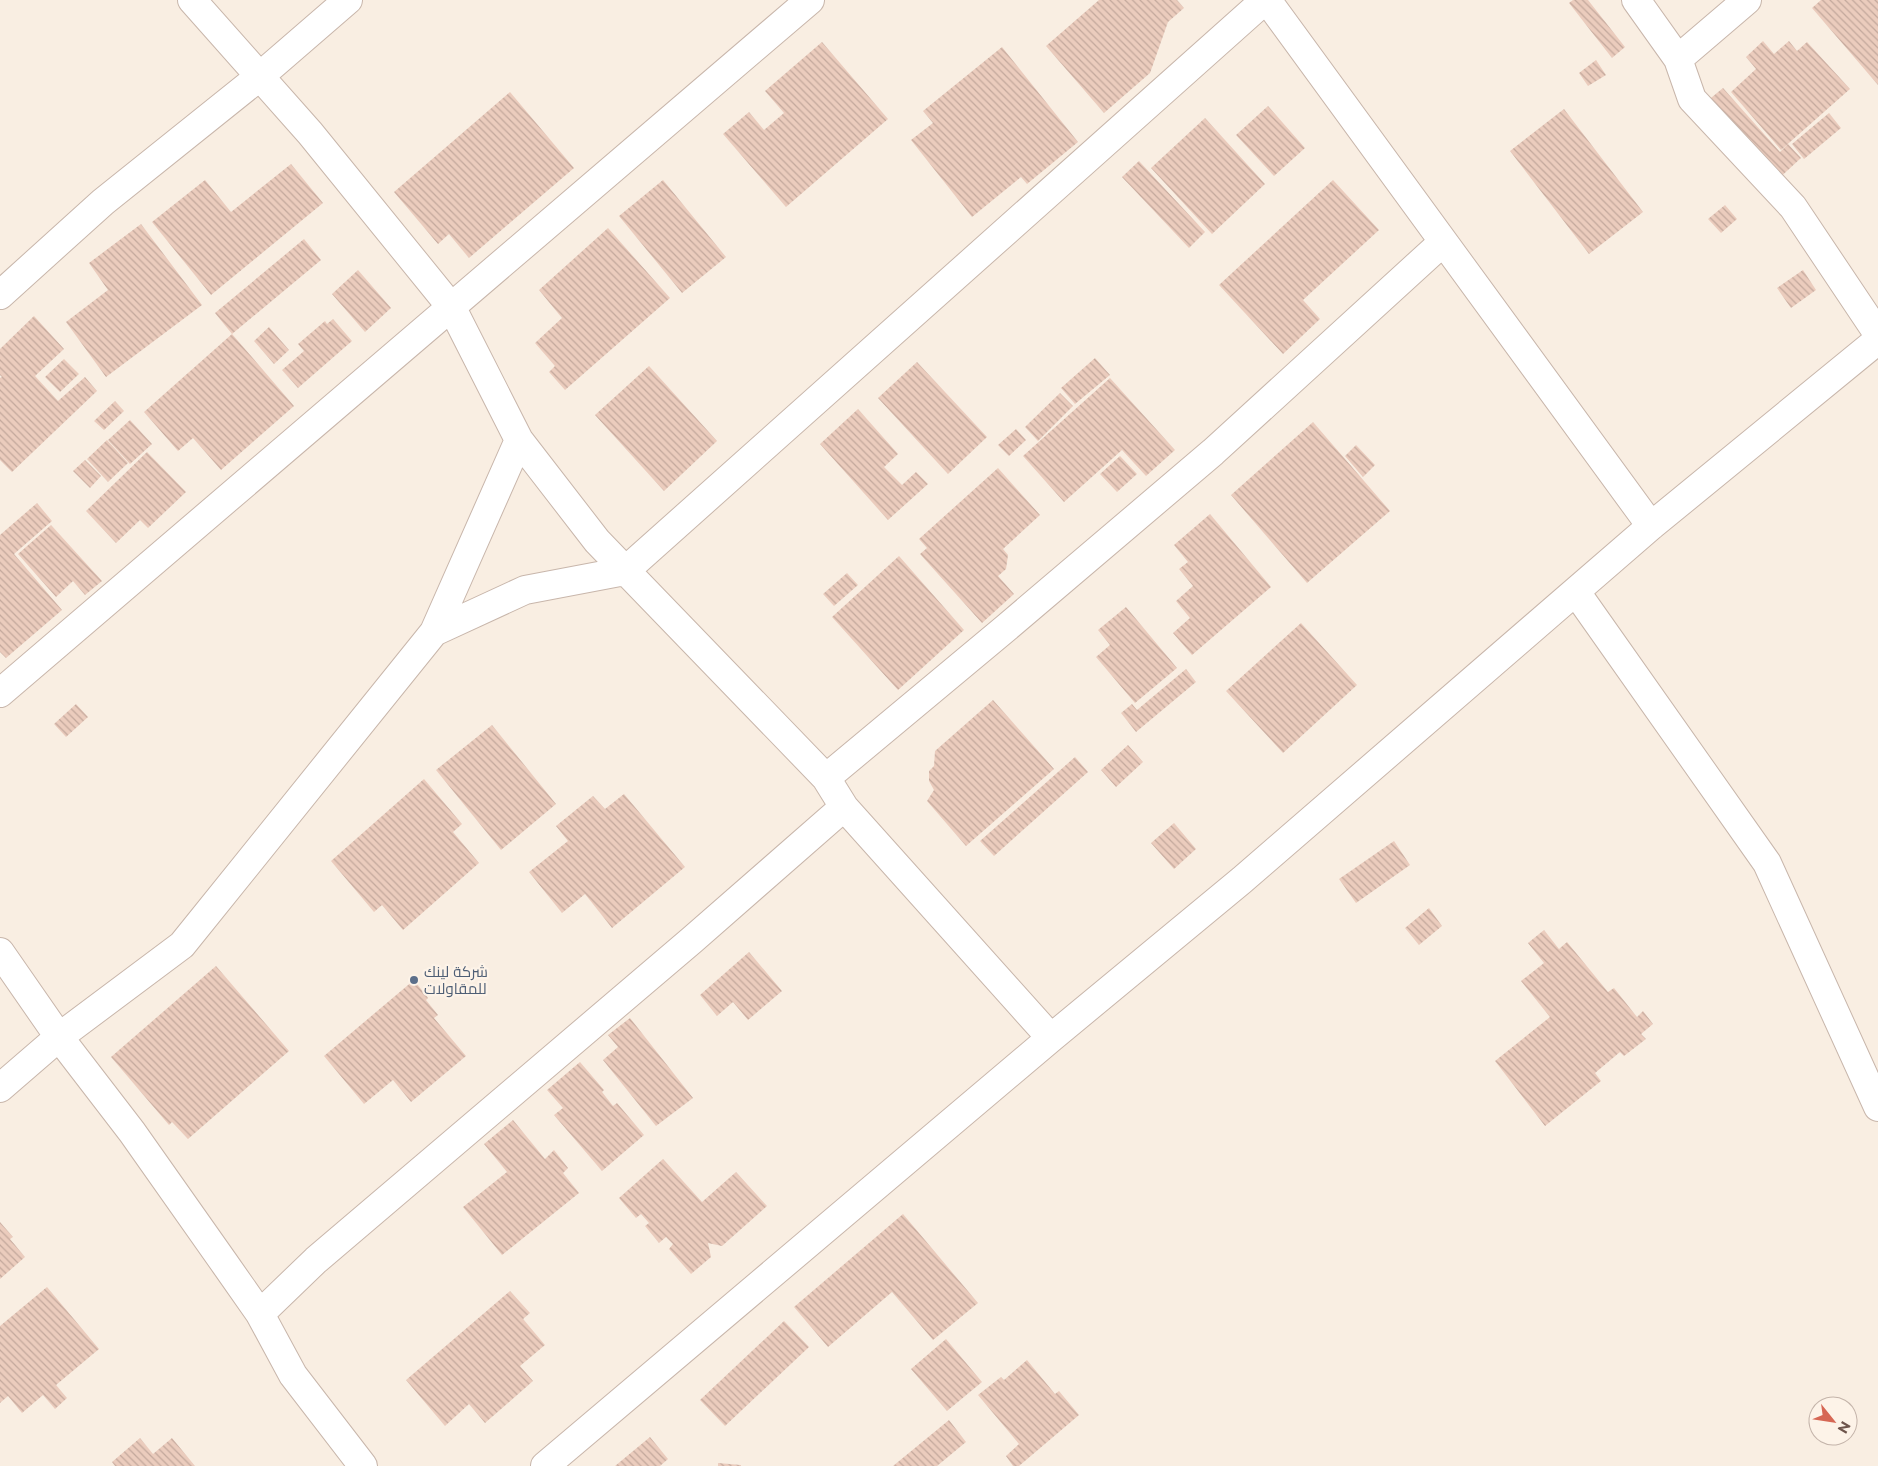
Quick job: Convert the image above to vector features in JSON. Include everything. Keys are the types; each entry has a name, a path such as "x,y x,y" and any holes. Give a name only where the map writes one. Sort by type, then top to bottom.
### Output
{"street":[{"path":"192,0 310,133 452,308 519,440 597,541 826,778 844,807 1051,1038"},
{"path":"0,294 103,202 259,77 348,0"},
{"path":"0,693 810,0"},
{"path":"434,632 525,590 625,571 1266,0 1651,526"},
{"path":"1636,0 1678,60 1692,98 1793,207 1878,334"},
{"path":"1678,60 1746,0"},
{"path":"826,778 1213,452 1443,242"},
{"path":"545,1466 1051,1038 1242,880 1651,526 1878,340"},
{"path":"0,1088 59,1037 182,945 434,632 519,440"},
{"path":"1576,592 1768,864 1878,1107"},
{"path":"260,1314 316,1260 692,940 844,807"},
{"path":"0,952 59,1037 132,1132 260,1314 293,1375 363,1466"}],"building":[{"path":"1099,0 1177,0 1184,8 1168,22 1150,73 1104,113 1046,46"},
{"path":"1573,0 1588,0 1625,47 1612,58 1569,3"},
{"path":"1821,0 1878,0 1878,85 1812,8"},
{"path":"1763,41 1774,54 1789,41 1797,51 1807,42 1850,89 1781,150 1731,92 1756,69 1746,57"},
{"path":"822,42 888,119 786,207 723,134 749,112 764,130 784,113 765,91"},
{"path":"1002,47 1078,142 1027,184 1021,177 972,217 911,140 933,123 923,111"},
{"path":"1596,60 1606,75 1588,86 1579,73"},
{"path":"1723,88 1780,152 1788,144 1801,158 1776,181 1706,102"},
{"path":"510,92 574,168 469,258 449,234 438,244 394,192"},
{"path":"1268,106 1305,148 1274,176 1236,135"},
{"path":"1564,109 1643,212 1589,254 1510,151"},
{"path":"1829,113 1841,128 1804,159 1792,144"},
{"path":"1205,118 1265,184 1212,234 1151,168"},
{"path":"1139,161 1205,232 1189,248 1122,177"},
{"path":"291,164 323,203 211,295 152,222 205,180 231,212"},
{"path":"663,180 726,257 682,293 619,216"},
{"path":"1333,180 1379,230 1303,300 1320,319 1283,354 1219,285"},
{"path":"1725,205 1737,219 1721,233 1708,219"},
{"path":"141,224 202,305 106,377 66,322 108,290 89,263"},
{"path":"608,228 670,298 565,390 549,372 555,366 535,343 562,318 539,290"},
{"path":"304,239 321,260 232,334 215,313"},
{"path":"358,270 391,308 365,332 332,294"},
{"path":"1803,270 1816,290 1791,308 1777,288"},
{"path":"34,316 64,349 35,376 58,401 85,377 97,391 12,472 0,460 0,378 2,377 0,375 0,349"},
{"path":"333,319 352,341 298,388 282,370 304,351 298,344 325,321 327,324"},
{"path":"269,327 289,350 274,364 254,341"},
{"path":"232,334 294,406 221,470 193,438 178,451 144,412"},
{"path":"1095,358 1110,375 1075,404 1061,388"},
{"path":"64,359 79,374 60,392 45,377"},
{"path":"917,362 987,437 948,474 878,398"},
{"path":"649,366 717,441 664,491 595,415"},
{"path":"1110,378 1175,450 1146,476 1122,450 1064,502 1023,456"},
{"path":"1060,393 1073,406 1038,441 1025,427"},
{"path":"115,401 124,411 104,430 94,421"},
{"path":"858,409 898,454 884,467 902,485 916,472 928,484 888,520 820,444"},
{"path":"130,420 152,444 130,464 108,440"},
{"path":"1313,422 1390,511 1307,583 1231,495"},
{"path":"1016,429 1026,440 1009,456 998,445"},
{"path":"107,440 128,463 108,482 87,459"},
{"path":"1356,445 1375,465 1363,477 1345,456"},
{"path":"147,452 186,492 148,528 140,520 116,543 86,511"},
{"path":"1120,456 1137,474 1117,492 1100,474"},
{"path":"85,460 101,476 90,488 73,471"},
{"path":"998,468 1040,515 1003,549 1008,555 1006,569 998,576 1014,594 982,623 920,554 927,548 919,539"},
{"path":"37,503 52,521 14,554 62,610 6,658 0,652 0,535"},
{"path":"1210,514 1271,587 1192,655 1173,633 1190,618 1176,601 1193,586 1179,569 1188,562 1174,545"},
{"path":"51,525 102,581 85,595 73,581 56,597 18,554"},
{"path":"899,556 964,630 898,690 832,617"},
{"path":"847,573 858,585 834,606 823,594"},
{"path":"1126,607 1177,668 1135,703 1096,657 1110,645 1098,630"},
{"path":"1301,623 1357,685 1283,753 1226,691"},
{"path":"1186,669 1196,682 1136,732 1121,713 1132,704 1137,710"},
{"path":"993,700 1054,769 966,846 927,801 934,790 929,781 929,771 934,766 935,751"},
{"path":"76,704 88,717 66,737 54,724"},
{"path":"492,725 556,804 501,850 436,770"},
{"path":"1128,745 1143,762 1116,787 1101,770"},
{"path":"1075,757 1088,772 994,856 980,841"},
{"path":"424,779 462,824 453,832 479,863 403,930 382,905 374,912 331,861"},
{"path":"624,794 685,867 612,928 585,894 562,913 529,872 568,841 556,826 593,796 605,809"},
{"path":"1174,823 1196,849 1174,869 1151,843"},
{"path":"1394,841 1410,865 1356,903 1339,879"},
{"path":"1429,908 1442,926 1419,945 1405,928"},
{"path":"1544,930 1559,949 1567,942 1608,992 1614,988 1637,1017 1643,1011 1653,1024 1641,1034 1646,1039 1624,1056 1620,1052 1595,1073 1601,1081 1545,1126 1495,1061 1550,1017 1521,981 1544,963 1528,943"},
{"path":"749,952 782,991 748,1020 733,1002 717,1016 700,995"},
{"path":"216,966 289,1051 188,1139 172,1122 169,1125 111,1057"},
{"path":"414,980 438,1015 434,1018 466,1056 411,1102 393,1080 364,1104 324,1056"},
{"path":"630,1018 693,1098 656,1126 603,1060 618,1047 608,1035"},
{"path":"580,1062 604,1090 602,1092 613,1106 617,1103 644,1135 602,1171 554,1115 563,1108 547,1090"},
{"path":"513,1120 545,1159 554,1150 568,1168 563,1173 579,1193 502,1255 463,1207 507,1172 484,1144"},
{"path":"663,1159 702,1202 736,1172 767,1206 722,1246 708,1243 711,1257 691,1274 669,1249 673,1244 666,1237 659,1243 645,1226 649,1223 641,1214 636,1218 619,1198"},
{"path":"903,1214 978,1303 933,1340 892,1292 828,1347 794,1307"},
{"path":"0,1222 13,1237 10,1239 25,1257 0,1279"},
{"path":"47,1287 99,1349 56,1385 67,1398 55,1409 43,1395 22,1413 8,1396 0,1403 0,1326"},
{"path":"510,1291 530,1313 523,1319 545,1345 520,1366 533,1381 485,1423 469,1404 445,1426 406,1380"},
{"path":"784,1321 809,1347 725,1426 700,1400"},
{"path":"946,1339 982,1382 947,1411 911,1369"},
{"path":"1027,1360 1055,1394 1059,1391 1079,1415 1019,1466 1013,1466 1006,1456 1019,1444 978,1395 1001,1377 1004,1380"},
{"path":"949,1420 966,1442 937,1466 893,1466"},
{"path":"650,1437 668,1459 660,1466 615,1466"},
{"path":"140,1438 153,1454 172,1438 195,1466 115,1466 112,1462"},
{"path":"718,1463 741,1465 741,1466 718,1466"}],"place":[{"name":"شركة لينك للمقاولات","path":"414,980"}]}
